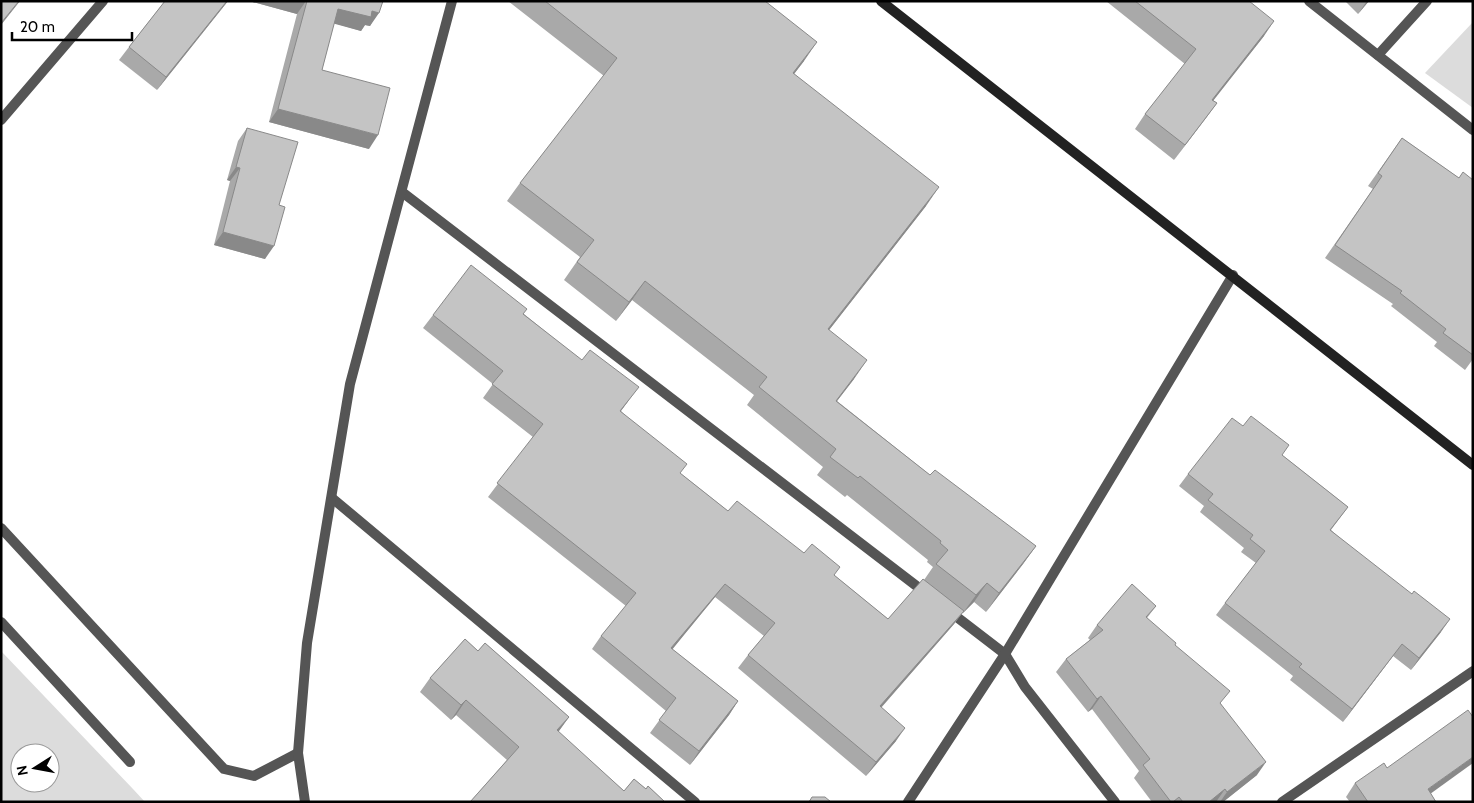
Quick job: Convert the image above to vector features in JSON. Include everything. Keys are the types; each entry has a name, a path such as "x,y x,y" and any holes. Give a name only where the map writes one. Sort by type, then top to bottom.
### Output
{"street":[{"path":"3,115 103,1"},
{"path":"305,802 298,753 307,643 350,384 452,1"},
{"path":"881,1 1473,465"},
{"path":"1309,1 1473,130"},
{"path":"1378,55 1427,1"},
{"path":"402,192 1005,654 1025,687 1115,802"},
{"path":"908,802 1005,654 1232,275"},
{"path":"332,498 695,802"},
{"path":"1,528 224,769 254,776 298,753"},
{"path":"1,622 130,762"},
{"path":"1282,802 1473,671"}],"shaded area":[{"path":"1473,22 1473,108 1425,73"},
{"path":"1,651 145,802 1,802"}],"building":[{"path":"1,1 19,1 1,23"},
{"path":"165,1 227,1 166,77 129,47"},
{"path":"307,1 383,1 379,13 372,11 371,17 338,9 322,70 390,88 378,135 278,109"},
{"path":"545,1 765,1 817,42 793,73 939,187 828,329 867,360 836,401 930,475 935,470 1036,546 999,593 987,583 976,595 936,564 948,550 940,543 941,541 860,476 858,478 830,457 836,449 759,387 767,377 645,281 629,302 577,262 594,240 520,183 617,58"},
{"path":"1135,1 1249,1 1274,21 1212,100 1217,103 1185,145 1145,114 1196,49"},
{"path":"247,128 298,142 279,205 285,207 274,246 223,232 240,168 236,167"},
{"path":"1402,138 1459,178 1463,172 1473,180 1473,355 1443,333 1446,329 1400,293 1402,291 1335,245 1382,176 1378,173"},
{"path":"471,265 527,309 523,314 582,360 590,350 639,387 620,411 687,464 680,473 728,511 737,501 804,553 812,544 840,567 834,575 888,619 923,579 964,611 880,706 905,728 876,762 748,655 775,623 725,584 671,648 738,701 699,751 659,720 676,698 601,636 636,593 497,483 543,424 492,384 503,371 433,315"},
{"path":"1251,416 1289,445 1282,455 1348,507 1330,530 1412,594 1414,591 1450,619 1419,658 1402,644 1352,709 1299,667 1302,664 1225,603 1265,551 1250,539 1253,535 1208,500 1213,494 1188,474 1232,418 1243,426"},
{"path":"1132,584 1156,606 1146,617 1176,643 1175,645 1230,691 1220,703 1266,762 1227,792 1225,789 1209,802 1183,802 1179,797 1171,802 1143,765 1150,759 1101,696 1097,699 1066,659 1103,630 1097,625"},
{"path":"465,639 478,651 485,643 569,717 557,730 624,791 634,779 646,789 648,786 665,802 470,802 519,747 466,700 461,705 430,678"},
{"path":"1468,710 1473,717 1473,757 1428,789 1436,802 1368,802 1355,783 1384,763 1387,768"},
{"path":"812,797 825,797 831,802 809,802"}]}
